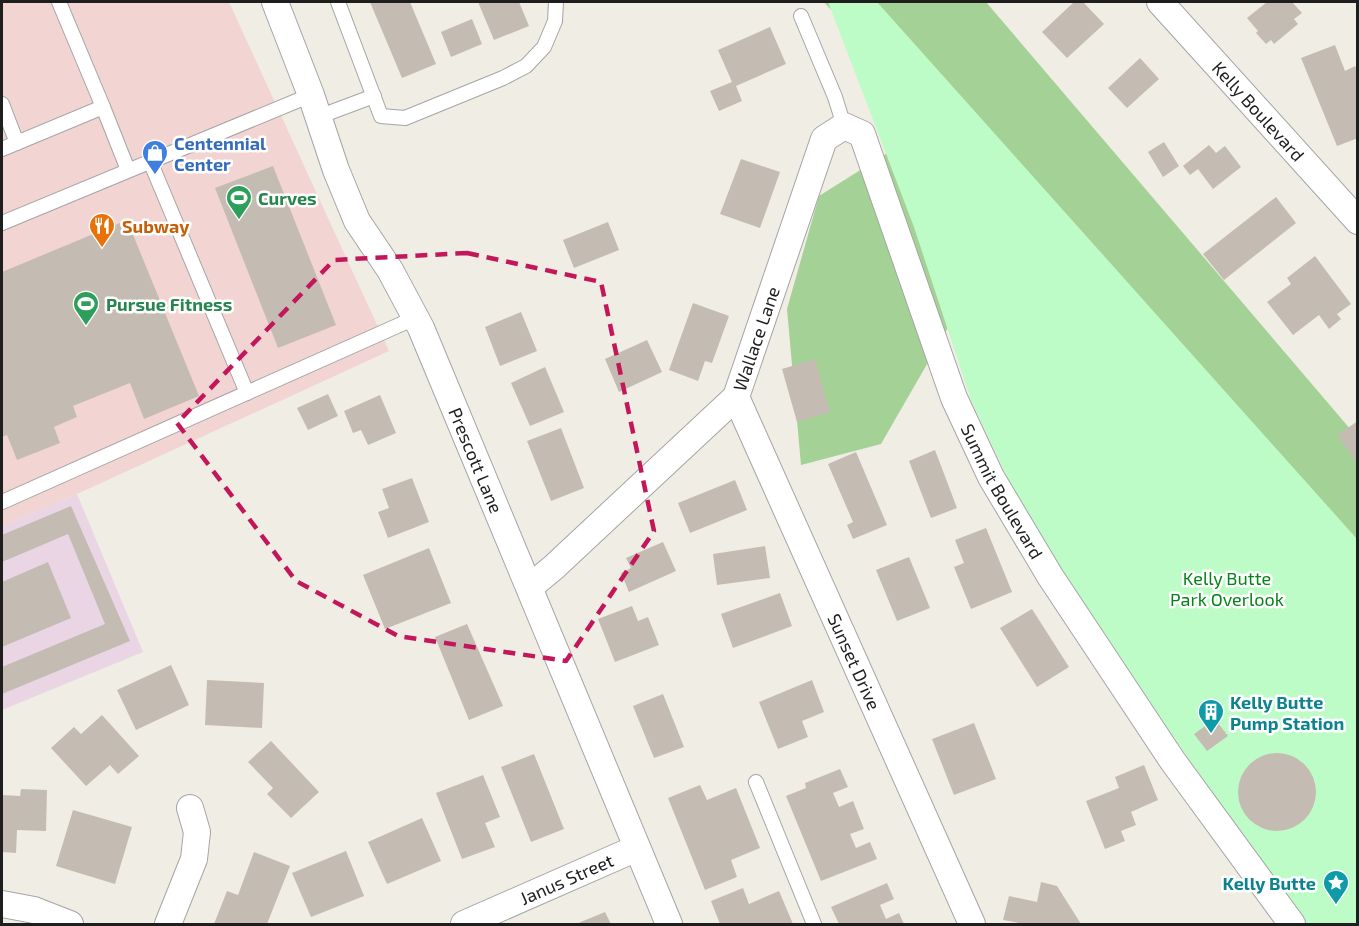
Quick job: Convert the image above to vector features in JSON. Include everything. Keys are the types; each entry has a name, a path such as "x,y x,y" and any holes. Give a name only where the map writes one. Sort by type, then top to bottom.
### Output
{"street":[{"name":"Prescott Lane","path":"275,2 357,221 390,270 415,318 530,587 669,924"},
{"name":"Kelly Boulevard","path":"1161,2 1348,196 1358,221"},
{"name":"Wallace Lane","path":"530,587 735,397 824,139 844,126"},
{"name":"Summit Boulevard","path":"844,126 862,134 954,398 991,477 1050,576 1172,760 1292,924"},
{"name":"Sunset Drive","path":"735,397 972,924"},
{"path":"168,924 194,859 197,832 190,808"},
{"name":"Janus Street","path":"464,924 638,848"},
{"path":"2,904 34,910 70,924"}],"lane":[{"path":"59,2 128,170"},
{"path":"338,2 381,116 405,118 503,78 526,66 544,47 555,21 556,2"},
{"path":"801,16 835,97 844,126"},
{"path":"2,223 150,161 315,106 374,96"},
{"path":"2,104 17,142"},
{"path":"2,149 103,107"},
{"path":"150,161 247,393"},
{"path":"2,502 415,318"},
{"path":"756,782 814,924"}],"highlighted area":[{"path":"467,253 601,282 654,531 566,661 398,636 296,581 177,423 334,260"}],"shaded area":[{"name":"Centennial Center","path":"2,2 229,2 389,351 2,526"},
{"path":"77,494 143,652 2,710 2,526"}],"green space":[{"path":"824,2 986,2 1357,437 1357,821 968,293 881,444 801,465 787,309 819,196 897,147 869,51"},
{"name":"Kelly Butte Park Overlook","path":"828,2 877,2 1357,539 1357,924 1302,924 1081,603 1023,511 971,400 914,227"}],"building":[{"path":"370,2 410,2 436,64 402,78"},
{"path":"478,2 519,2 529,26 494,40"},
{"path":"1074,2 1083,2 1104,24 1067,58 1042,32"},
{"path":"1267,2 1292,2 1302,13 1294,19 1298,24 1274,44 1271,40 1266,44 1247,18"},
{"path":"472,19 482,44 451,57 441,32"},
{"path":"770,27 786,64 736,86 742,101 719,111 710,91 732,82 718,50"},
{"path":"1335,45 1345,71 1355,66 1358,72 1358,138 1337,146 1301,58"},
{"path":"1140,58 1159,79 1127,108 1108,88"},
{"path":"1164,142 1179,166 1163,177 1148,152"},
{"path":"1209,145 1216,153 1225,146 1241,167 1213,189 1198,169 1190,175 1183,166"},
{"path":"741,159 780,172 760,228 720,214"},
{"path":"273,166 336,325 278,348 215,188"},
{"path":"1276,197 1296,223 1224,280 1203,254"},
{"name":"Pursue Fitness","path":"127,220 199,396 144,419 130,383 73,406 77,417 54,427 60,443 17,460 7,435 2,437 2,272"},
{"path":"608,222 619,250 574,268 563,240"},
{"path":"1315,256 1351,304 1337,314 1341,319 1329,329 1319,315 1293,335 1267,302 1291,284 1287,278"},
{"path":"693,303 729,316 712,363 705,361 698,381 669,370"},
{"path":"521,312 537,351 500,366 485,327"},
{"path":"647,340 662,372 619,392 605,359"},
{"path":"815,359 830,412 797,422 782,369"},
{"path":"545,367 564,412 530,426 511,383"},
{"path":"328,394 338,416 308,430 297,408"},
{"path":"380,395 396,433 368,445 361,430 353,433 344,411"},
{"path":"1358,421 1358,464 1337,435"},
{"path":"561,428 584,488 551,501 527,441"},
{"path":"935,450 957,508 931,518 909,461"},
{"path":"856,452 887,525 853,539 847,525 853,522 828,464"},
{"path":"412,478 429,522 388,538 378,512 389,508 382,489"},
{"path":"735,480 747,510 690,533 678,503"},
{"path":"71,506 130,641 2,694 2,667 105,624 68,534 2,562 2,535"},
{"path":"986,528 1012,592 971,609 954,567 964,563 955,540"},
{"path":"663,542 676,571 629,592 621,573 631,568 626,558"},
{"path":"765,546 770,578 717,585 713,554"},
{"path":"429,548 451,603 385,629 363,575"},
{"path":"909,557 930,608 897,621 876,570"},
{"path":"48,562 71,618 2,647 2,582"},
{"path":"780,593 792,626 733,648 721,614"},
{"path":"632,606 638,621 648,617 659,645 615,662 598,619"},
{"path":"1032,609 1069,667 1037,687 1000,628"},
{"path":"467,624 503,706 469,720 435,637"},
{"path":"171,665 189,705 136,730 117,690"},
{"path":"207,680 264,683 262,728 205,725"},
{"path":"812,680 824,712 802,721 808,737 778,749 759,702"},
{"path":"663,694 684,747 654,758 633,706"},
{"path":"102,715 139,756 118,774 110,765 86,786 51,748 74,727 81,734"},
{"name":"Kelly Butte Pump Station","path":"1215,719 1228,736 1207,751 1194,734"},
{"path":"974,723 996,779 954,795 932,739"},
{"path":"271,741 319,792 291,818 267,794 273,788 248,762"},
{"path":"1277,753 1292,756 1309,770 1316,792 1313,807 1299,824 1277,831 1262,828 1245,814 1238,792 1241,777 1255,760"},
{"path":"534,754 564,829 531,842 501,767"},
{"path":"1144,765 1158,800 1131,812 1136,825 1121,831 1125,841 1105,849 1086,801 1119,788 1115,777"},
{"path":"840,769 848,787 833,793 839,807 853,801 864,829 850,834 856,848 870,842 877,859 821,881 786,796 806,788 805,783"},
{"path":"483,775 500,817 485,823 495,847 462,859 436,793"},
{"path":"700,785 707,800 736,788 760,848 731,860 737,877 705,890 668,798"},
{"path":"21,789 47,790 46,831 17,830 16,853 2,852 2,795 20,796"},
{"path":"73,810 132,827 115,884 56,866"},
{"path":"422,818 441,861 387,884 368,842"},
{"path":"346,851 364,896 311,917 292,873"},
{"path":"254,852 290,866 267,924 214,924 227,891 238,895"},
{"path":"1041,882 1057,886 1081,924 1024,924 1003,920 1009,896 1037,902"},
{"path":"887,883 894,899 880,905 886,919 899,913 904,924 839,924 831,907"},
{"path":"743,888 749,904 779,891 793,924 720,924 711,901"},
{"path":"605,912 611,924 576,924"}],"place":[{"name":"Centennial Center","path":"155,176"},
{"name":"Curves","path":"239,221"},
{"name":"Subway","path":"102,249"},
{"name":"Pursue Fitness","path":"86,327"},
{"name":"Kelly Butte Pump Station","path":"1211,735"},
{"name":"Kelly Butte","path":"1336,906"}]}
